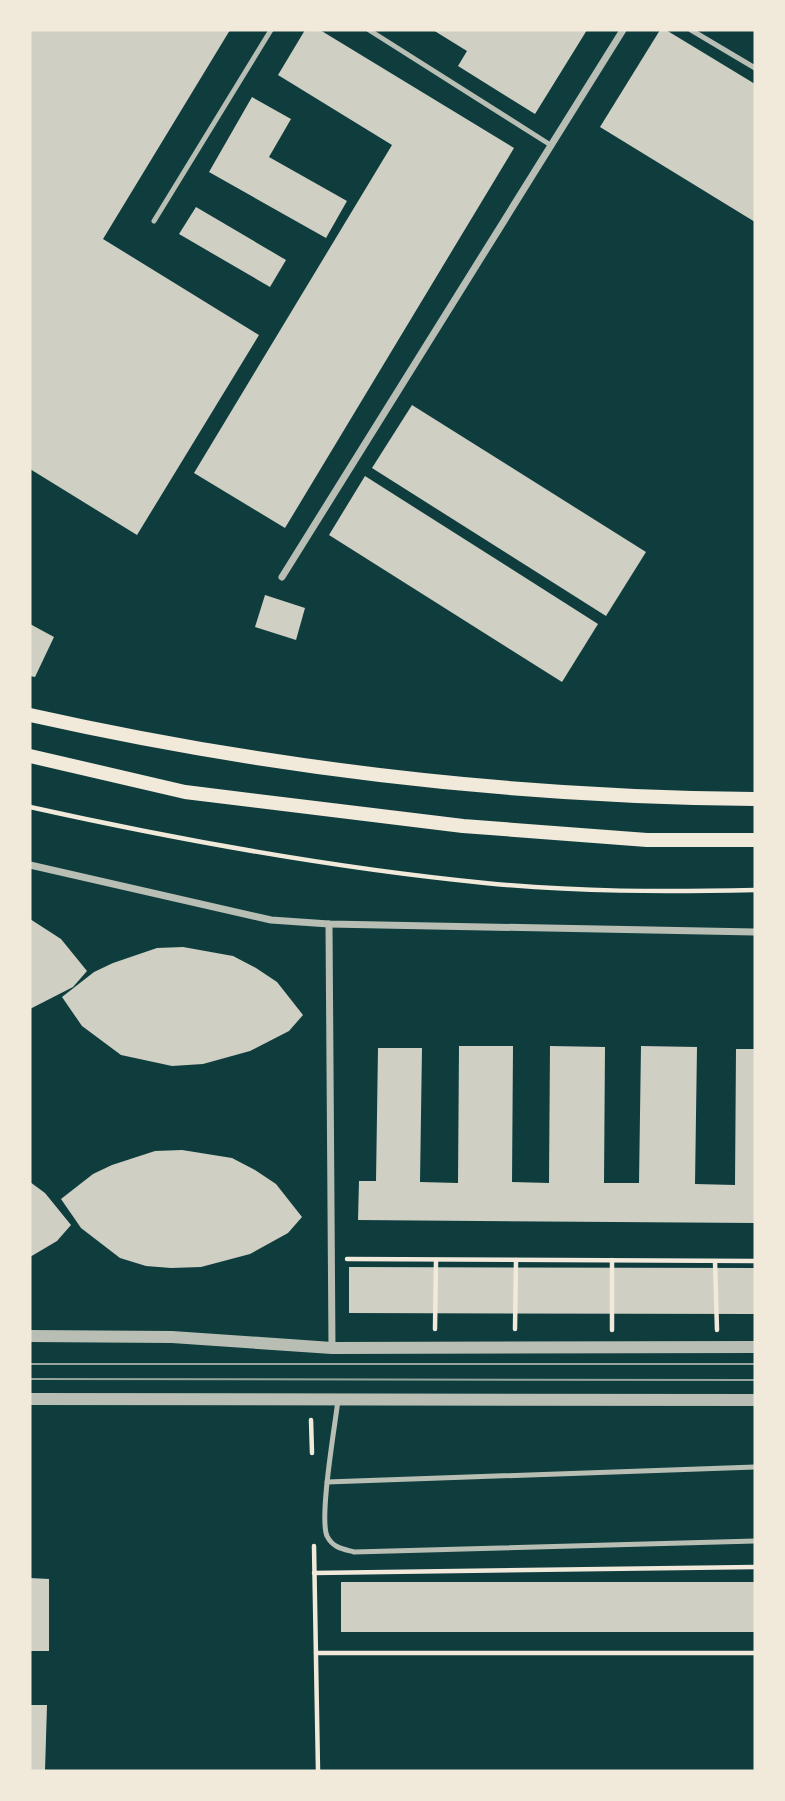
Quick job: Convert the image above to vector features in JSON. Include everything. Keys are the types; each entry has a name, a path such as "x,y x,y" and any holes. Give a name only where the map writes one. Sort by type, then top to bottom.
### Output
{"main road":[{"path":"30,715 200,751 493,787 667,798 755,799"},
{"path":"30,756 185,792 463,826 647,839 755,840"}],"street":[{"path":"282,577 549,144 623,30"},
{"path":"30,865 271,920 329,925 755,932"},
{"path":"329,925 332,1348"},
{"path":"30,1336 172,1337 332,1348 755,1347"},
{"path":"30,1399 755,1399"}],"lane":[{"path":"154,221 271,30"},
{"path":"369,30 549,144"},
{"path":"691,30 755,68"},
{"path":"338,1399 327,1482 327,1535 337,1548 354,1552 755,1541"},
{"path":"327,1482 755,1467"}],"path":[{"path":"30,807 140,831 486,883 633,892 755,890"},
{"path":"331,1259 755,1261"},
{"path":"435,1330 436,1260"},
{"path":"515,1331 516,1260"},
{"path":"612,1261 612,1331"},
{"path":"715,1261 717,1332"},
{"path":"311,1419 312,1461"},
{"path":"314,1545 318,1771"},
{"path":"314,1573 755,1567"},
{"path":"316,1653 755,1653"}],"building":[{"path":"30,30 230,30 103,239 259,335 137,535 30,469"},
{"path":"305,30 320,30 514,148 285,528 194,473 392,145 278,75"},
{"path":"433,30 587,30 535,114 458,66 467,51"},
{"path":"660,30 666,30 755,84 755,222 600,127"},
{"path":"252,97 291,119 269,157 347,201 326,238 209,172"},
{"path":"196,207 286,260 270,287 179,234"},
{"path":"412,405 646,552 606,616 372,468"},
{"path":"365,476 598,624 562,682 329,535"},
{"path":"265,595 305,608 296,640 255,627"},
{"path":"30,624 54,637 35,677 30,676"},
{"path":"30,919 61,939 87,971 73,987 30,1009"},
{"path":"183,947 233,956 256,968 277,982 303,1015 289,1031 250,1051 203,1064 172,1066 121,1055 82,1026 62,997 94,972 113,963 157,948"},
{"path":"459,1046 513,1046 512,1182 549,1183 550,1046 605,1047 604,1183 639,1183 641,1046 697,1047 695,1184 735,1185 736,1049 755,1049 755,1223 358,1220 359,1181 376,1181 378,1048 422,1048 420,1182 458,1183"},
{"path":"182,1150 232,1158 255,1170 276,1184 302,1217 288,1233 250,1254 201,1267 171,1268 146,1266 120,1258 81,1228 61,1199 93,1174 112,1165 155,1151"},
{"path":"30,1182 45,1193 71,1225 57,1241 30,1257"},
{"path":"349,1267 755,1268 755,1314 349,1313"},
{"path":"30,1578 49,1579 49,1651 30,1651"},
{"path":"341,1582 755,1582 755,1632 341,1632"},
{"path":"30,1705 47,1705 45,1771 30,1771"}],"tram line":[{"path":"30,1364 755,1364"},
{"path":"30,1379 755,1380"}]}
